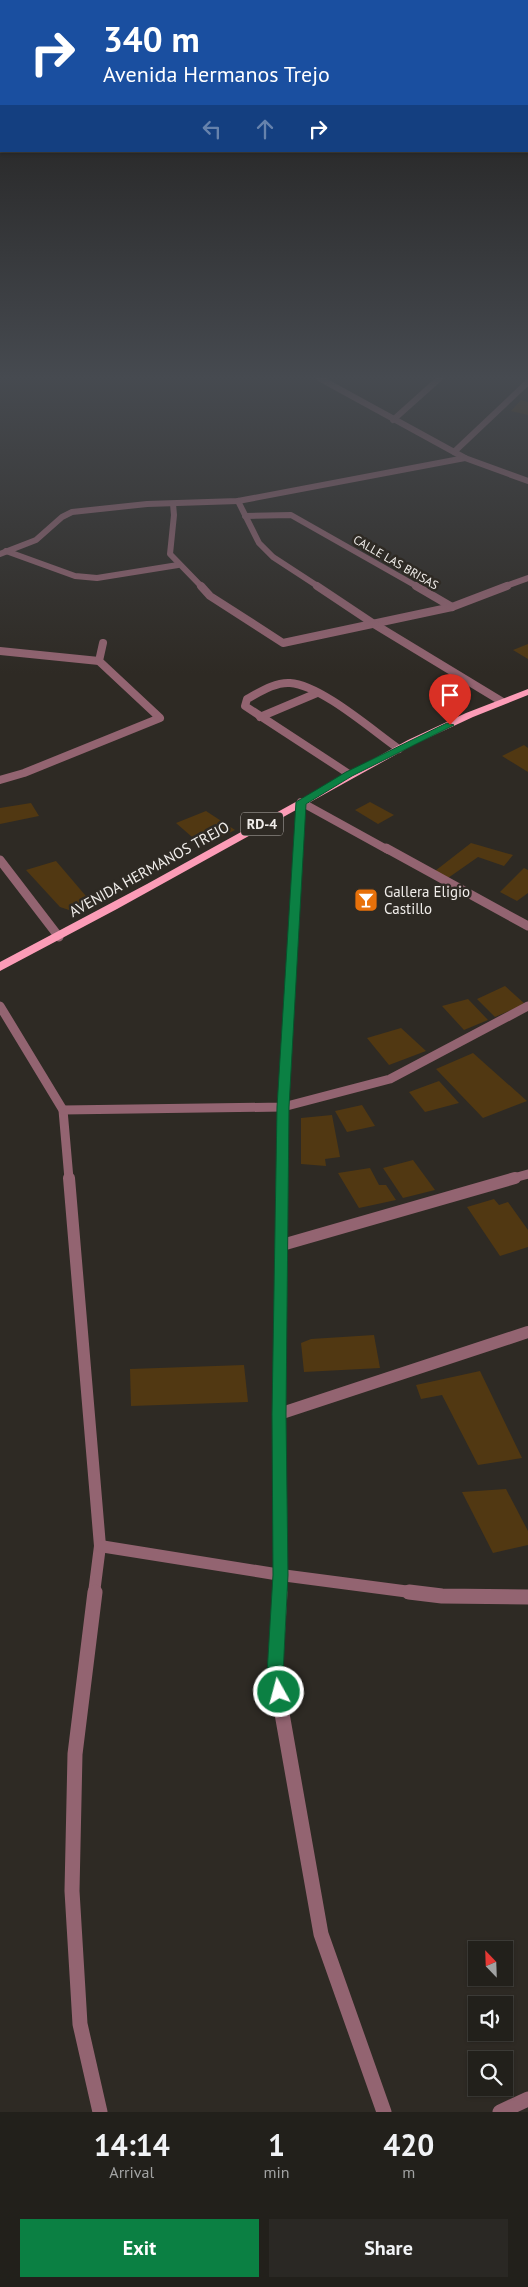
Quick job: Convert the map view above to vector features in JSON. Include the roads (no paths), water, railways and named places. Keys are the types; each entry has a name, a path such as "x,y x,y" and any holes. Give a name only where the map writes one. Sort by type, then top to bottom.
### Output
{"main road":[{"name":"AVENIDA HERMANOS TREJO","path":"0,967 349,774 501,701 528,692"}],"street":[{"path":"3,553 35,540 52,530 63,515 72,512 148,504 238,501 367,477"},
{"path":"516,477 528,481"},
{"path":"238,501 259,543 273,557 374,624 501,701"},
{"path":"173,504 174,515 170,554 178,565 210,596 283,643 452,607 528,578"},
{"name":"CALLE LAS BRISAS","path":"245,516 290,516 300,519 452,607"},
{"path":"3,553 75,576 97,578 178,565"},
{"path":"99,661 103,642"},
{"path":"0,651 99,661 160,718 24,773 0,780"},
{"path":"349,774 245,706 247,699 272,685 292,683 317,693 399,749"},
{"path":"260,717 317,693"},
{"path":"384,2112 321,1934 275,1674 281,1575 279,1414 283,1107 301,802 528,926"},
{"path":"0,860 59,936"},
{"path":"0,1006 63,1110 100,1546 75,1754 72,1891 80,2024 100,2112"},
{"path":"63,1110 283,1107 390,1079 528,1006"},
{"path":"282,1245 528,1174"},
{"path":"279,1414 528,1332"},
{"path":"100,1546 281,1575 442,1596 528,1597"},
{"path":"500,2112 528,2099"}],"place":[{"name":"Gallera Eligio Castillo","path":"366,900"}]}
